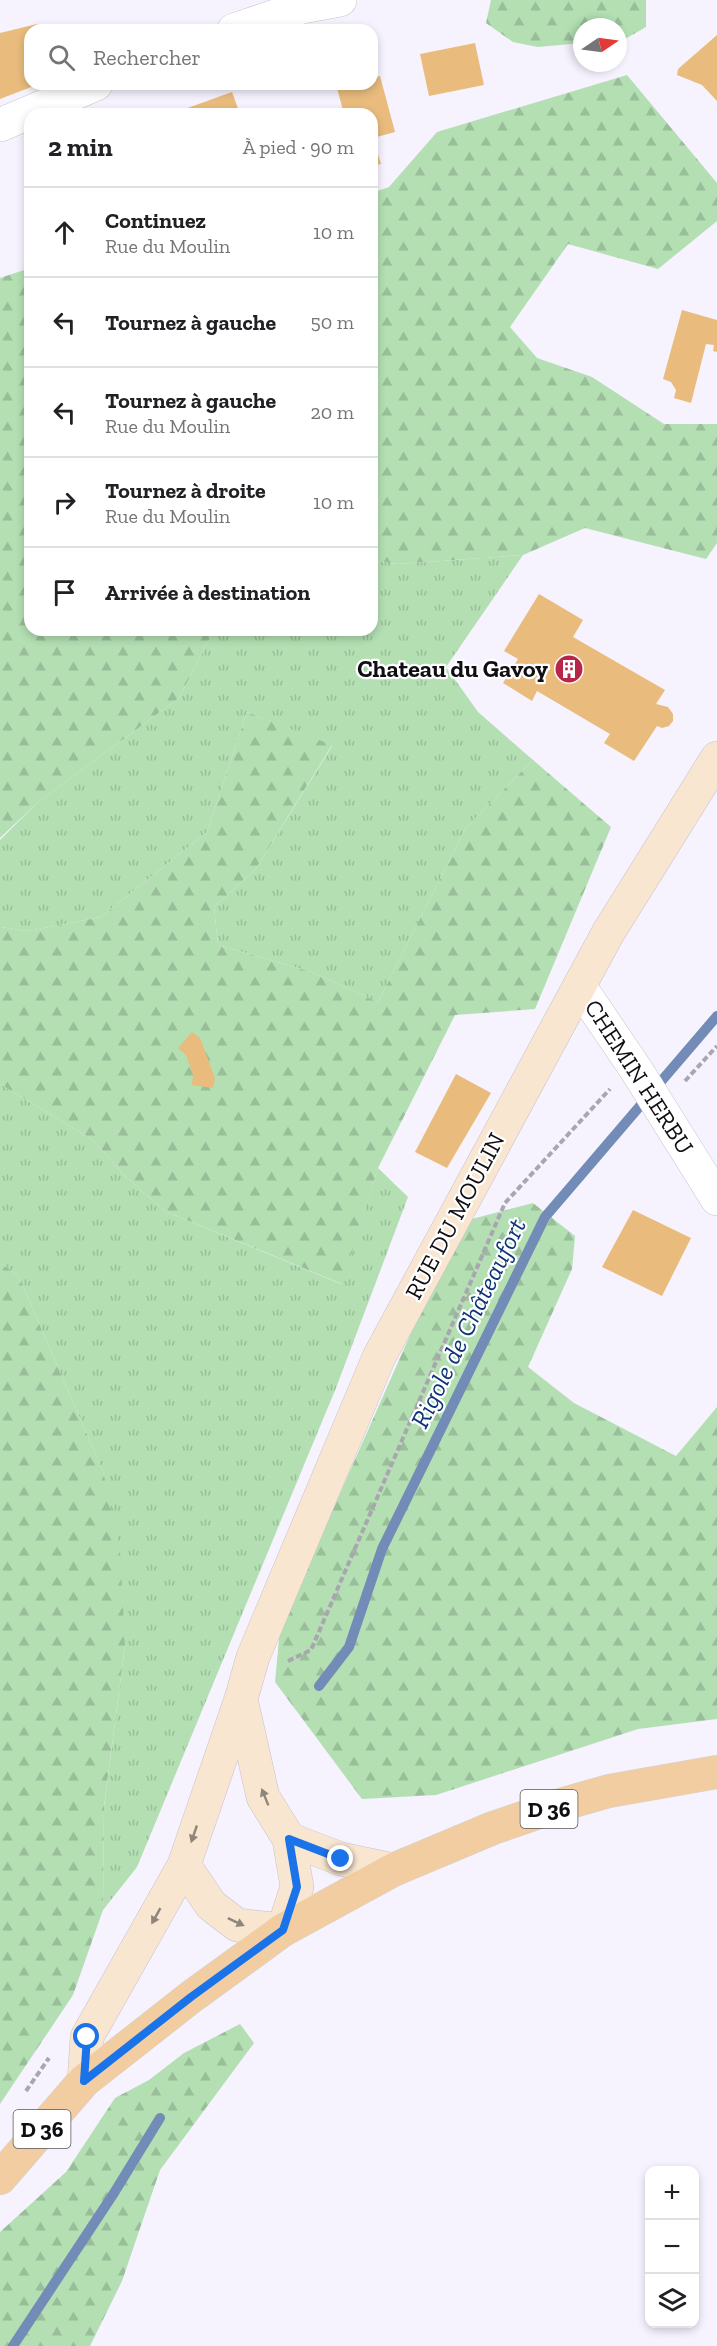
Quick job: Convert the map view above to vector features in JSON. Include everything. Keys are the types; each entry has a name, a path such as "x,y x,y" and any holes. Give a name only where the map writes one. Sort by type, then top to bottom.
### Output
{"main road":[{"name":"D 36","path":"0,2178 84,2081 191,1997 283,1930 393,1870 493,1828 609,1791 717,1772"}],"street":[{"path":"252,24 302,7 340,0"},
{"path":"40,108 82,90"},
{"path":"0,125 24,115"},
{"name":"RUE DU MOULIN","path":"84,2081 87,2037 184,1865 241,1699 253,1657 379,1357 608,933 717,758"},
{"name":"CHEMIN HERBU","path":"580,987 635,1068 717,1198"},
{"name":"RUE DU MOULIN","path":"241,1699 263,1797 289,1839 297,1887 283,1930"},
{"path":"289,1839 341,1859 393,1870"},
{"path":"184,1865 211,1905 237,1925 283,1930"}],"path":[{"path":"659,1107 717,1046"},
{"path":"253,1657 276,1667 311,1650 505,1203 635,1068"}],"green space":[{"path":"491,0 646,0 646,27 627,38 627,18 573,18 573,44 538,47 513,42 486,23"},
{"path":"627,75 717,183 717,221 658,269 568,244 510,327 537,358 592,377 664,424 717,424 717,543 706,559 585,528 523,555 399,564 378,562 378,191 389,187 437,132"},
{"path":"24,270 24,636 211,636 179,698 37,803 0,838 0,278"},
{"path":"523,555 446,667 478,712 533,760 465,829 378,1002 312,972 218,945 214,907 255,870 332,746 247,712 207,832 101,917 28,931 0,927 0,840 37,803 179,698 211,636 378,636 378,562 399,564"},
{"path":"247,712 332,745 255,870 214,907 218,945 312,972 378,1002 465,829 533,760 611,827 535,1009 455,1015 378,1168 342,1284 165,1211 125,1176 93,1140 0,1084 0,927 28,931 101,917 207,832"},
{"path":"0,1084 93,1140 125,1176 165,1211 341,1284 378,1168 408,1197 336,1388 137,1867 103,1910 104,1807 125,1646 103,1471 18,1275 0,1263"},
{"path":"533,1203 575,1236 572,1269 528,1367 574,1403 676,1456 717,1407 717,1719 638,1729 436,1795 362,1799 275,1682 280,1629 411,1333 468,1220"},
{"path":"0,1263 18,1275 103,1471 120,1551 125,1646 104,1806 103,1910 73,1995 0,2104"},
{"path":"240,2024 254,2043 160,2170 122,2281 90,2346 0,2346 0,2232 66,2172 115,2098 149,2080 184,2053"}],"building":[{"path":"24,27 24,90 0,99 0,33"},
{"path":"717,35 717,101 702,85 677,75 678,69"},
{"path":"475,43 484,85 429,96 420,54"},
{"path":"378,76 380,76 395,132 378,137 378,108 342,108 338,90 378,90"},
{"path":"232,92 238,108 188,108"},
{"path":"682,310 717,320 717,352 713,351 714,345 706,344 691,403 674,398 676,390 671,382 663,379"},
{"name":"Chateau du Gavoy","path":"539,594 583,620 573,637 665,690 656,704 668,707 673,714 673,721 669,726 662,728 657,726 634,761 604,743 610,734 537,691 532,701 503,683 518,659 504,651"},
{"path":"192,1032 200,1038 215,1078 213,1088 192,1085 193,1075 186,1055 178,1048"},
{"path":"456,1074 491,1093 447,1168 415,1152"},
{"path":"633,1210 691,1238 662,1296 602,1267"}],"waterway":[{"name":"Rigole de Châteaufort","path":"319,1686 349,1647 382,1549 545,1217 717,1016"},
{"name":"Rigole de Châteaufort","path":"13,2346 114,2193 160,2118"}],"place":[{"name":"Chateau du Gavoy","path":"569,669"}],"route":[{"path":"87,2037 84,2081 191,1997 283,1930 297,1887 289,1839 341,1859"}]}
